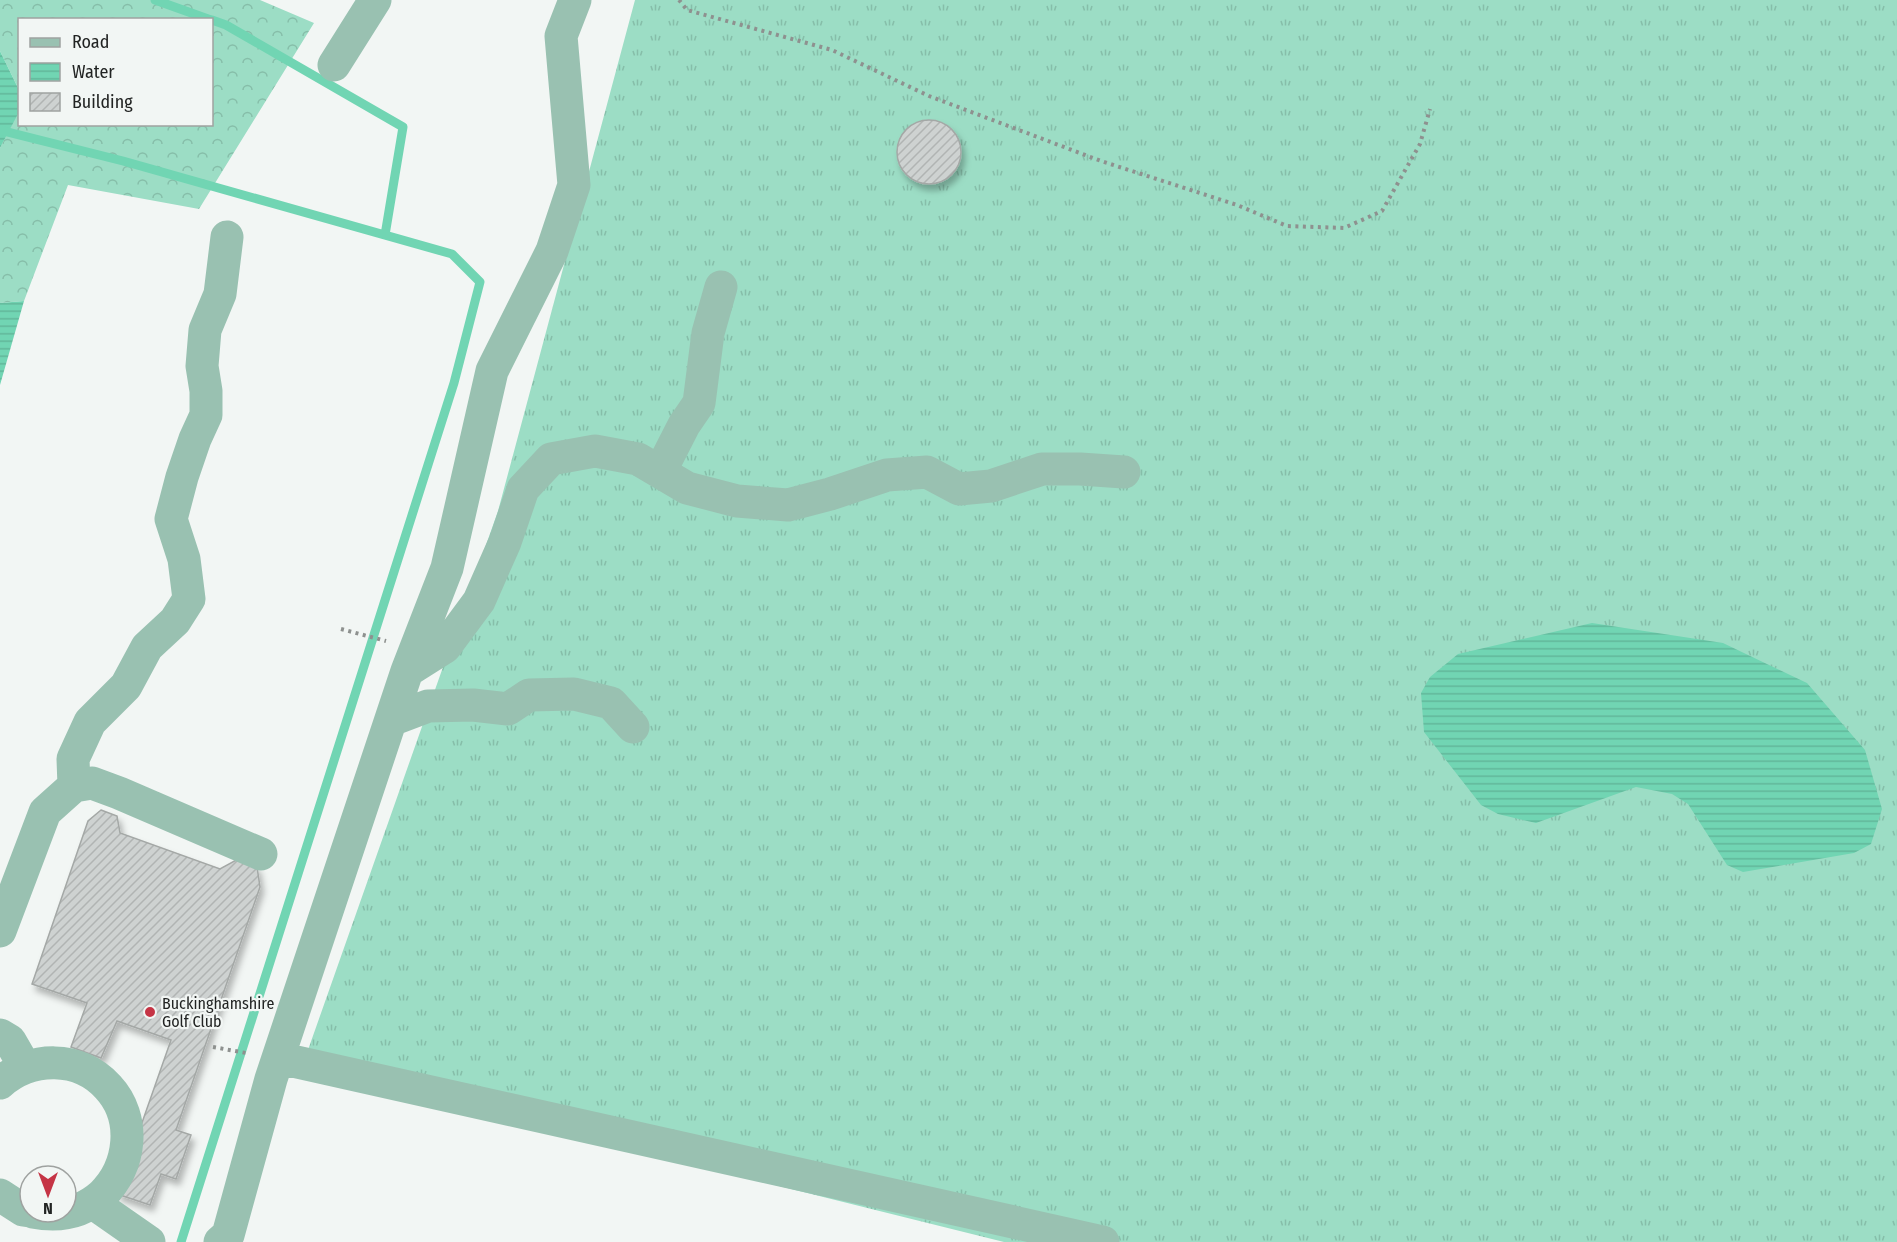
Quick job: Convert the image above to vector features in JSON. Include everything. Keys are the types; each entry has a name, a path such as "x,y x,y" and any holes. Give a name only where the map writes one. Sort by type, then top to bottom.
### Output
{"lane":[{"path":"334,64 375,0"},
{"path":"220,1242 228,1235 271,1079 411,660 447,568 492,371 552,251 574,185 561,36 575,0"},
{"path":"74,786 73,759 90,722 126,687 147,647 175,621 189,600 184,559 171,519 182,477 206,415 206,391 202,366 205,330 220,294 227,237"},
{"path":"660,472 699,403 708,333 721,287"},
{"path":"411,660 444,647 480,601 505,542 523,489 551,459 595,451 638,459 687,488 737,501 788,505 887,475 927,472 959,489 991,486 1042,469 1124,472"},
{"path":"391,720 428,706 473,705 508,709 529,695 574,694 611,703 633,727"},
{"path":"0,931 45,812 74,786 92,783 261,854"},
{"path":"0,1035 10,1041 13,1075 36,1063 63,1063 88,1071 109,1087 122,1110 128,1136 124,1162 112,1185 93,1203 78,1210"},
{"path":"279,1058 1104,1242"},
{"path":"0,1195 18,1207"},
{"path":"93,1203 149,1242"}],"path":[{"path":"679,0 687,10 832,50 929,96 1101,161 1237,205 1287,226 1344,228 1382,211 1420,144 1430,109"},
{"path":"340,629 411,660"}],"green space":[{"path":"0,0 260,0 314,23 199,209 68,185 24,301 0,303 0,148 18,112 18,126 213,126 213,18 18,18 18,88 0,51"},
{"path":"635,0 1897,0 1897,1242 1004,1242 302,1067 498,511"}],"water":[{"path":"0,51 18,88 18,114 0,148"},
{"path":"24,301 0,385 0,303"},
{"path":"1592,623 1723,643 1807,683 1865,750 1882,809 1871,844 1854,853 1743,872 1727,865 1688,804 1672,794 1636,787 1536,823 1498,814 1481,805 1424,732 1421,693 1430,677 1458,654"}],"building":[{"path":"929,120 941,122 952,129 959,140 961,152 959,164 952,175 941,182 929,184 917,182 906,175 899,164 897,152 899,140 906,129 917,122"},
{"name":"Buckinghamshire Golf Club","path":"101,810 117,816 120,833 220,869 238,859 257,867 260,887 176,1130 191,1135 176,1179 161,1174 150,1205 117,1194 171,1040 117,1021 101,1058 71,1047 87,1003 32,984 88,821"}],"waterway":[{"path":"155,0 205,18"},
{"path":"213,20 226,25 403,127 385,235"},
{"path":"0,130 123,161 452,254 480,282 454,383 181,1242"}],"place":[{"name":"Buckinghamshire Golf Club","path":"150,1012"}]}
